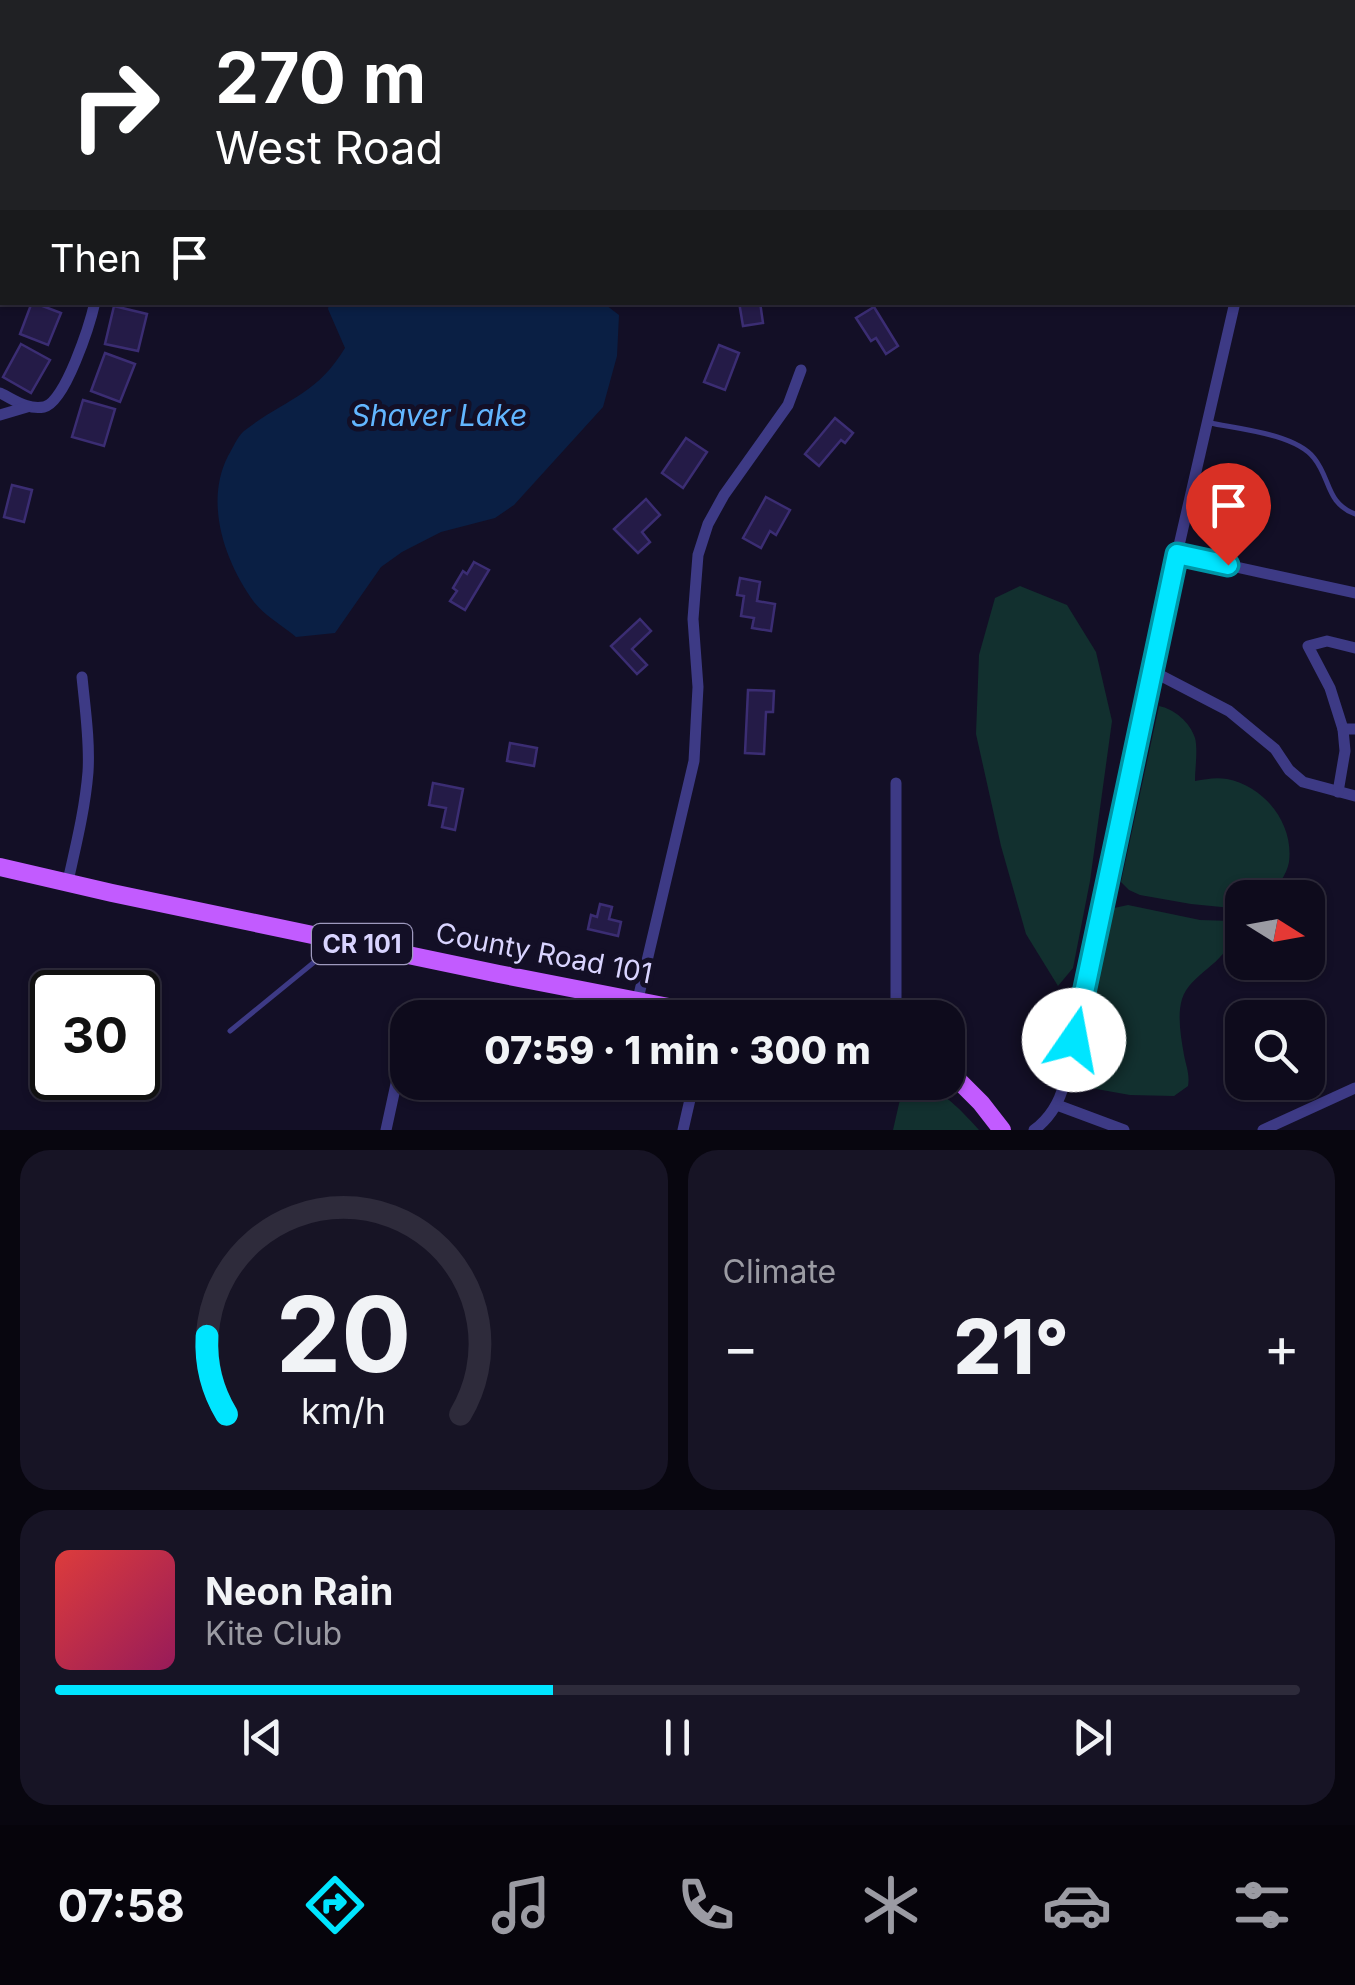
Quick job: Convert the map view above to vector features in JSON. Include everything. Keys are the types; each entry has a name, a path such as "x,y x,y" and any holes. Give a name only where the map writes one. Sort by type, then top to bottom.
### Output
{"main road":[{"name":"County Road 101","path":"0,867 498,974 638,1000"},
{"path":"965,1091 982,1103 1002,1130"}],"street":[{"path":"0,416 28,407 48,407 57,400 79,352 94,305"},
{"path":"1034,1130 1057,1105 1064,1084 1234,305"},
{"path":"638,1000 694,761 698,687 693,619 698,555 708,524 724,495 788,405 801,370"},
{"path":"0,393 28,407"},
{"path":"1177,554 1355,594"},
{"path":"1338,792 1349,729 1308,646 1328,641 1355,648"},
{"path":"1152,671 1228,711 1275,750 1303,782 1355,796"},
{"path":"68,882 88,773 82,677"},
{"path":"896,783 896,1000"},
{"path":"1263,1130 1355,1088"},
{"path":"386,1130 393,1100"},
{"path":"683,1130 690,1100"},
{"path":"1057,1105 1124,1130"}],"lane":[{"path":"1207,423 1292,441 1314,457 1339,507 1355,514"},
{"path":"230,1031 318,959 325,937"}],"green space":[{"path":"1020,586 1067,605 1096,652 1112,721 1090,881 1073,968 1058,986 1026,934 976,734 979,655 995,598"},
{"path":"1159,706 1181,717 1193,732 1195,781 1219,778 1240,783 1274,808 1287,834 1289,862 1281,880 1225,880 1225,907 1140,895 1121,882"},
{"path":"1128,905 1200,920 1225,921 1225,950 1192,983 1182,999 1180,1027 1188,1086 1174,1096 1130,1095 1074,1085 1114,908"},
{"path":"900,1100 949,1100 979,1130 893,1130"}],"water":[{"name":"Shaver Lake","path":"329,305 606,305 619,315 617,356 603,407 514,505 495,518 441,532 402,552 381,567 335,633 296,637 258,607 234,569 221,532 218,493 228,456 242,433 311,387 345,348"}],"building":[{"path":"31,305 61,313 48,345 20,334"},
{"path":"740,305 760,305 763,323 743,326"},
{"path":"114,306 147,314 138,351 105,344"},
{"path":"874,307 898,346 886,354 876,338 871,341 856,318"},
{"path":"21,344 50,360 31,393 3,377"},
{"path":"719,345 739,353 725,390 704,382"},
{"path":"105,353 135,364 120,402 91,391"},
{"path":"83,400 115,409 104,446 72,437"},
{"path":"835,418 853,433 845,443 841,440 819,466 805,454"},
{"path":"686,438 707,452 683,488 662,473"},
{"path":"12,485 32,490 24,522 4,517"},
{"path":"766,497 790,510 776,535 770,531 761,548 743,538"},
{"path":"646,499 660,515 642,532 650,542 638,553 614,529"},
{"path":"474,562 489,570 465,610 450,601 463,571 467,574"},
{"path":"740,578 760,582 757,601 775,604 771,631 752,628 754,618 741,616 744,596 737,595"},
{"path":"640,619 651,631 632,649 647,665 637,674 611,646"},
{"path":"748,690 774,691 773,712 766,712 764,754 745,753"},
{"path":"510,743 537,748 534,766 507,761"},
{"path":"433,783 463,789 455,830 442,827 446,808 429,805"},
{"path":"600,904 612,907 609,919 621,922 618,936 588,929 591,915 597,917"}],"route":[{"path":"1074,1040 1177,554 1228,565"}]}
